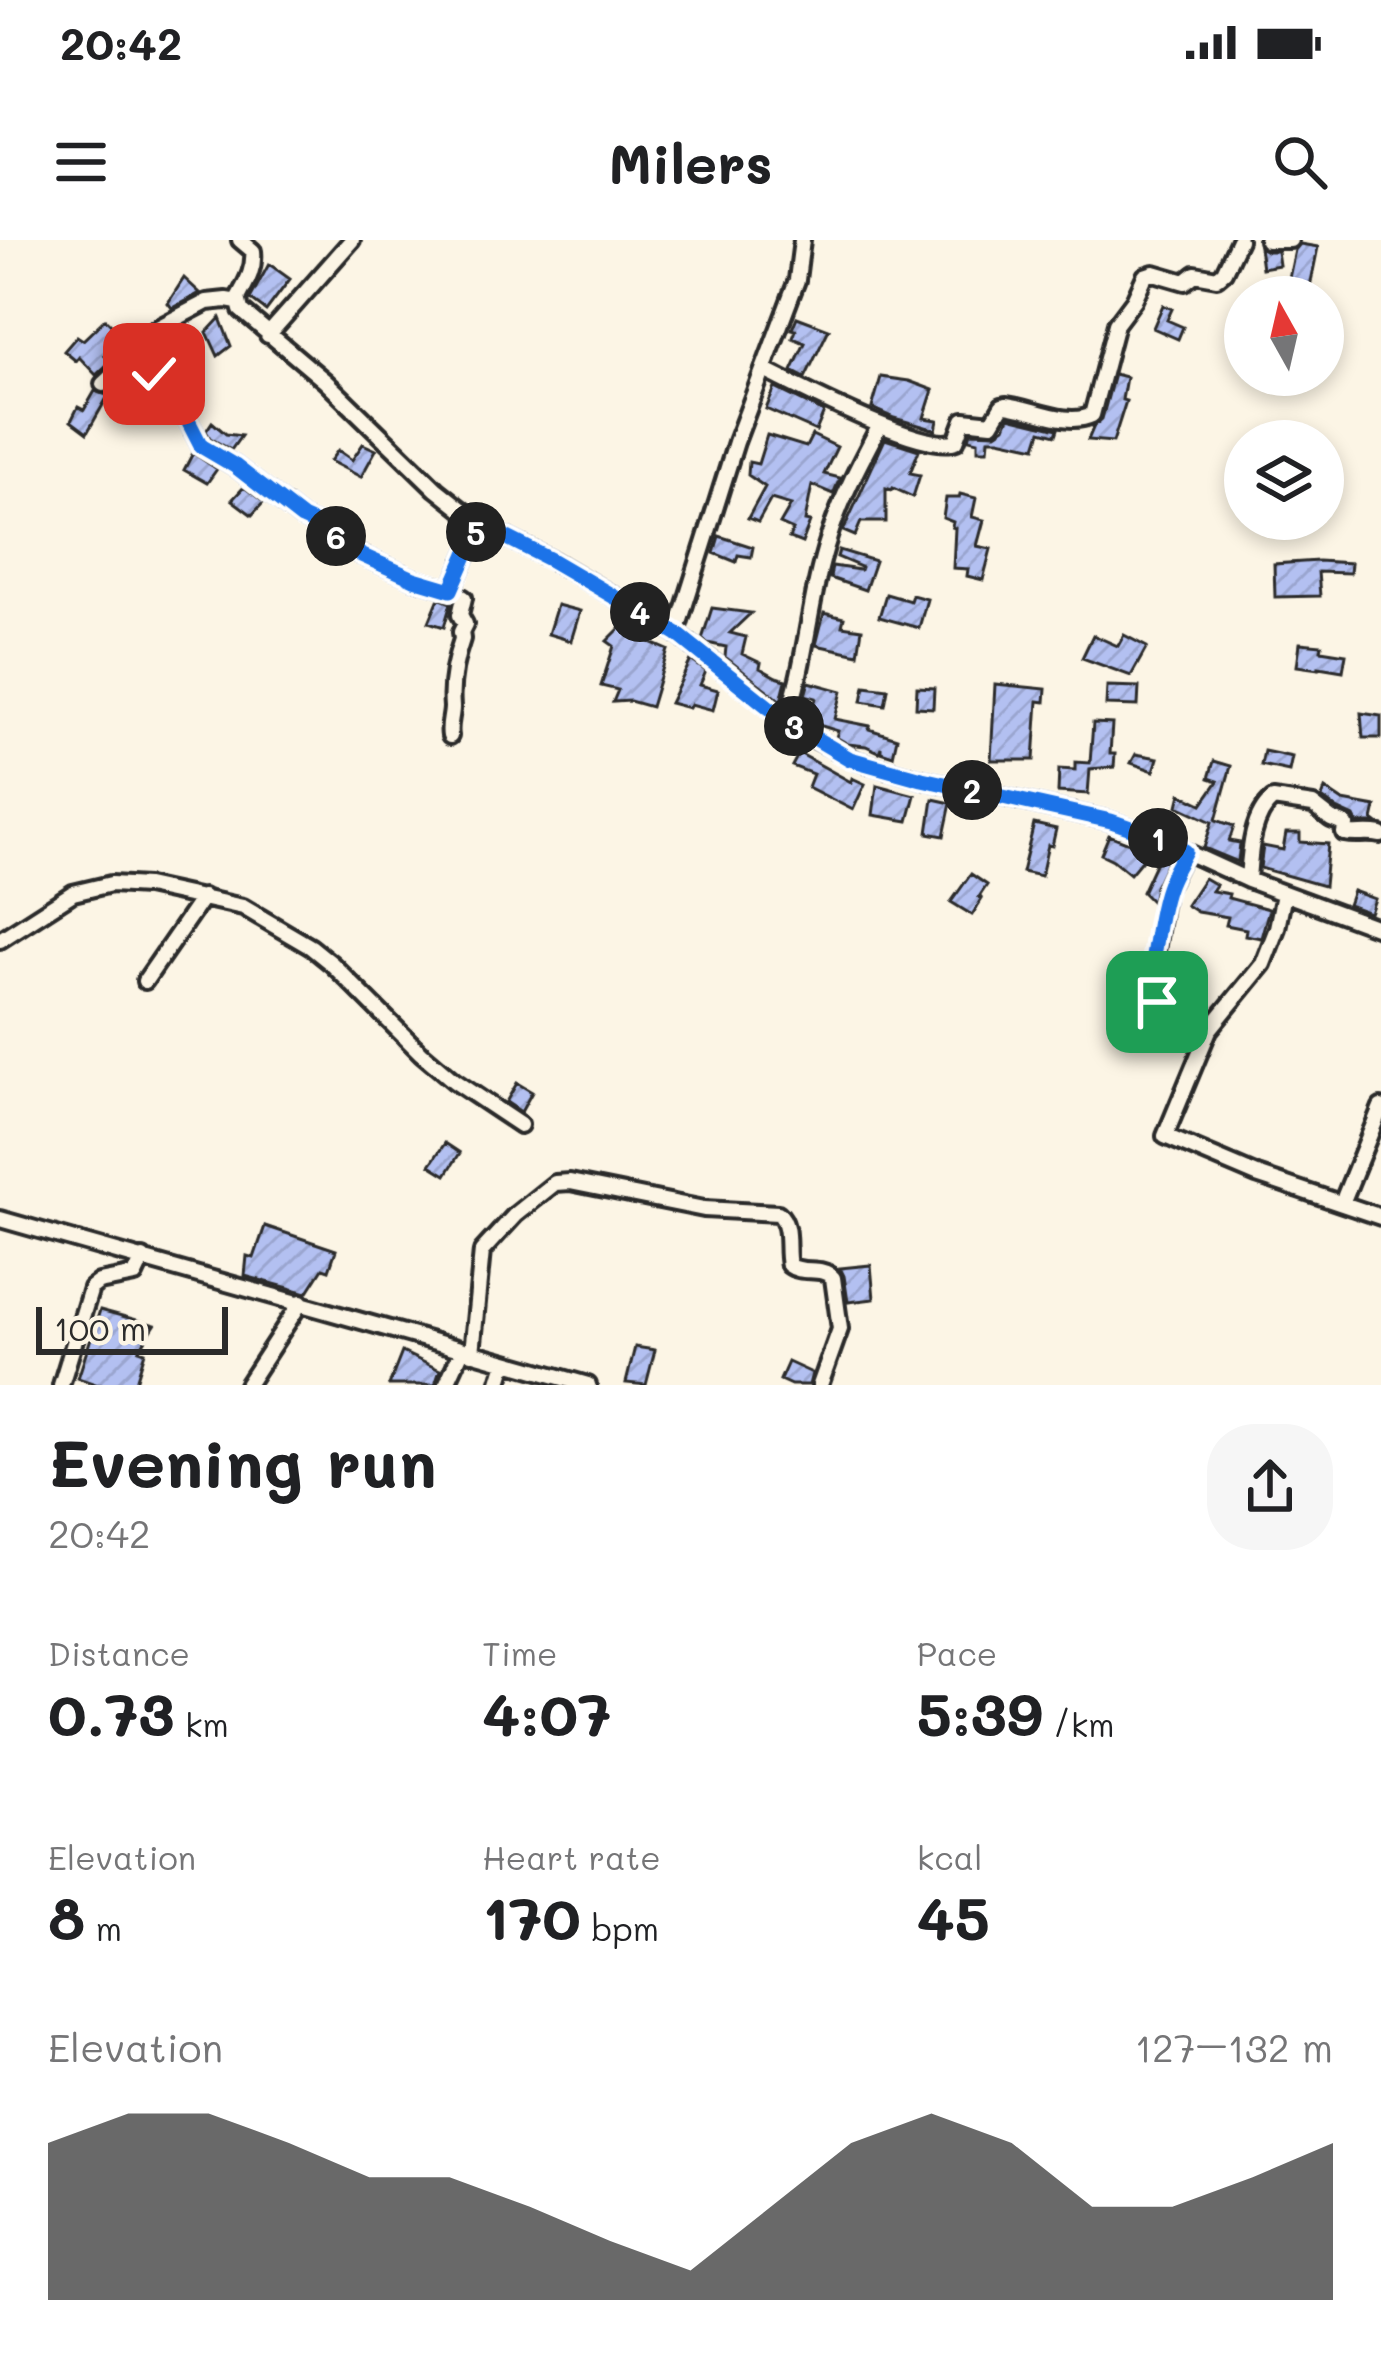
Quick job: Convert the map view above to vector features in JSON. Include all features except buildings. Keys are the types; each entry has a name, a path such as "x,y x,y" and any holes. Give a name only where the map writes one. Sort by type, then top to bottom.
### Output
{"street":[{"path":"240,240 254,258 238,302 241,310 325,381 408,464 480,524 676,633 806,735 857,761 1111,821 1248,880 1381,929"},
{"path":"268,335 352,240"},
{"path":"676,633 736,442 797,280 802,240"},
{"path":"764,370 880,424 948,444 956,441 962,422 992,423 1006,405 1085,419 1092,415 1116,324 1145,276 1154,273 1185,282 1192,275 1217,278 1239,240"},
{"path":"1267,240 1291,240"},
{"path":"104,384 148,334 198,307 218,300 238,302"},
{"path":"133,356 181,407 201,446 361,555 464,598 460,615 465,624 449,693 450,736"},
{"path":"786,721 828,538 880,424"},
{"path":"451,590 480,524"},
{"path":"1248,880 1255,830 1262,810 1273,800 1313,805 1346,825 1344,833 1381,835"},
{"path":"1185,851 1166,891 1148,979 1157,992 1159,1009 1210,1030"},
{"path":"0,940 86,888 136,884 243,907 311,947 421,1053 520,1125"},
{"path":"1284,894 1263,964 1210,1030 1165,1136 1257,1175 1381,1217"},
{"path":"145,981 203,897"},
{"path":"1342,1203 1381,1107"},
{"path":"446,1385 467,1351 482,1252 515,1215 555,1183 570,1182 704,1209 782,1216 791,1268 826,1272 832,1278 840,1329 820,1385"},
{"path":"0,1219 588,1385"},
{"path":"61,1385 91,1288 98,1282 133,1276 143,1258"},
{"path":"247,1385 301,1302"},
{"path":"498,1385 505,1362"}],"route":[{"path":"154,374 181,407 201,446 302,518 331,531 347,547 375,562 451,590 480,524 676,633 786,721 850,759 1111,821 1185,851 1161,907 1148,979 1157,992 1157,1002"}]}
